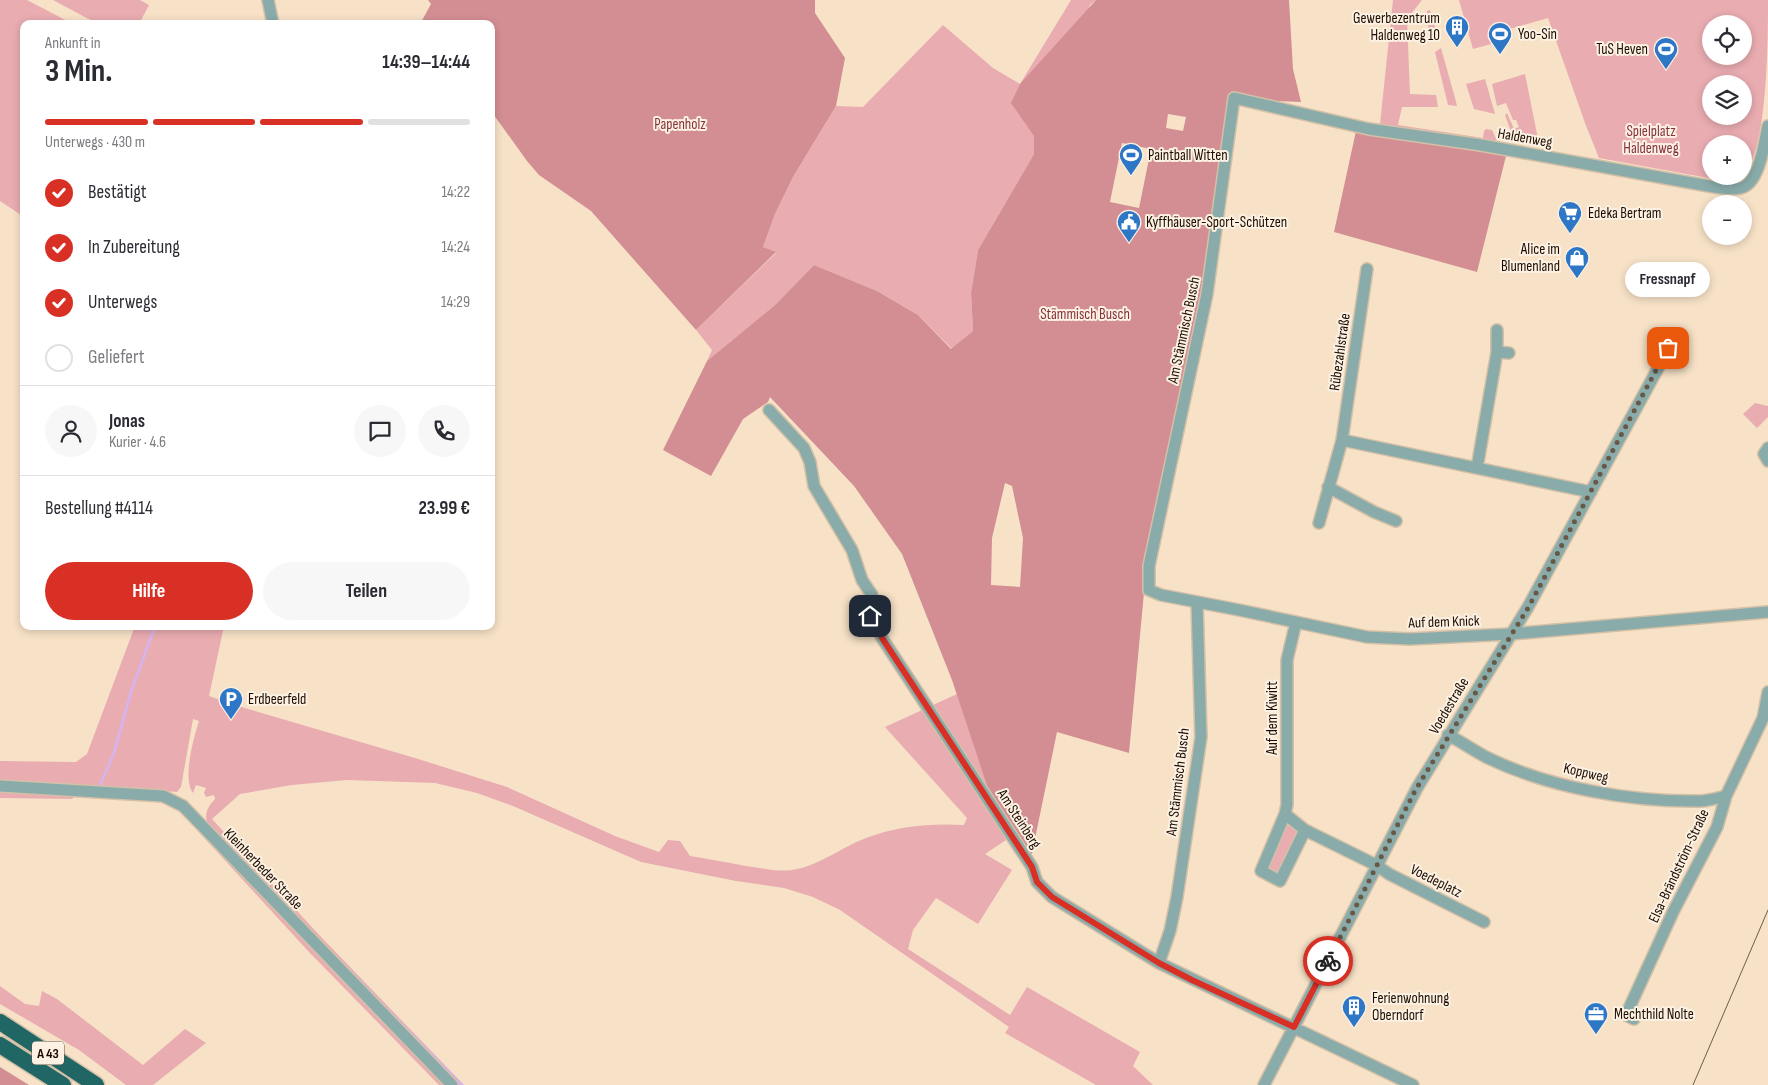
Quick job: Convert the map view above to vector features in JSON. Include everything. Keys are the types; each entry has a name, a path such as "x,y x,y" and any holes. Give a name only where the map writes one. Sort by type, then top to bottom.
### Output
{"highway":[{"name":"A 43","path":"0,1022 96,1085"},
{"name":"A 43","path":"0,1045 63,1085"}],"street":[{"path":"268,0 272,20"},
{"name":"Haldenweg","path":"1234,98 1369,129 1481,145 1714,187 1739,189 1748,186 1757,171 1768,126"},
{"name":"Am Stämmisch Busch","path":"1149,566 1207,294 1234,98"},
{"name":"Rübezahlstraße","path":"1319,523 1342,440 1367,269"},
{"path":"1477,468 1497,352 1497,330"},
{"name":"Voedestraße","path":"1264,1085 1416,789 1528,608 1668,348"},
{"path":"1497,352 1509,353"},
{"name":"Am Steinberg","path":"768,410 804,448 810,462 814,486 852,550 862,580 872,595 877,609 870,616 884,641 1032,867 1037,882 1052,897 1159,963 1413,1085"},
{"path":"1342,440 1591,492"},
{"path":"1768,448 1764,454 1768,461"},
{"path":"1328,487 1374,512 1396,521"},
{"name":"Auf dem Knick","path":"1149,566 1149,590 1161,595 1367,637 1410,639 1511,634 1768,612"},
{"name":"Am Stämmisch Busch","path":"1159,963 1170,931 1178,897 1201,737 1197,602"},
{"name":"Auf dem Kiwitt","path":"1296,622 1287,660 1288,795 1285,814 1261,871 1280,881 1305,830"},
{"name":"Elsa-Brändström-Straße","path":"1634,1019 1626,1016 1629,1008 1673,912 1717,827 1726,796 1763,718 1768,692"},
{"name":"Koppweg","path":"1448,735 1488,758 1523,772 1603,793 1642,798 1702,801 1726,796"},
{"name":"Kleinherbeder Straße","path":"0,786 163,796 183,806 452,1085"},
{"path":"1285,814 1305,830 1376,865"},
{"name":"Voedeplatz","path":"1376,865 1389,874 1484,922"}],"green space":[{"path":"0,0 27,0 65,20 20,20 20,214 0,201"},
{"path":"53,0 140,0 149,5 141,20 90,20"},
{"name":"Papenholz","path":"428,0 815,0 815,13 845,58 836,106 793,177 775,214 763,247 776,252 696,330 591,211 539,175 495,117 495,20 422,20 431,4"},
{"path":"1071,0 1096,0 1090,5 1034,136 1034,154 978,250 971,293 973,331 952,349 918,315 877,291 814,265 775,305 707,361 712,350 696,330 776,253 763,247 775,214 793,177 836,106 863,107 943,25 993,68 1020,84"},
{"name":"Stämmisch Busch","path":"1096,0 1289,0 1293,69 1301,102 1231,99 1197,337 1146,571 1129,753 1057,732 1031,858 989,792 952,680 902,554 854,486 770,397 768,402 743,419 711,476 663,450 707,361 775,305 814,265 877,291 918,315 951,349 973,331 971,293 978,250 1034,154 1034,136 1011,103 1020,84","holes":["1168,114 1186,117 1183,131 1166,128","1122,143 1151,149 1139,208 1110,202","1005,483 1012,486 1023,538 1020,587 991,585 992,538"]},
{"path":"1393,0 1422,0 1407,19 1410,94 1436,95 1438,107 1402,107 1398,125 1483,138 1486,129 1492,130 1498,143 1380,124"},
{"name":"TuS Heven","path":"1459,0 1768,0 1765,91 1758,141 1752,161 1752,135 1702,135 1702,177 1599,158 1548,18 1489,35 1491,44 1473,49"},
{"path":"1430,10 1439,40 1433,41 1429,35 1427,11"},
{"path":"1441,48 1457,106 1448,105 1435,52"},
{"path":"1525,74 1539,144 1514,140 1505,115 1507,113 1514,129 1519,127 1516,120 1513,120 1506,103 1497,106 1492,84"},
{"path":"1485,79 1495,114 1474,109 1466,84"},
{"path":"1356,131 1506,156 1477,272 1334,232"},
{"path":"1755,403 1768,406 1768,417 1757,428 1743,414"},
{"path":"134,630 223,630 209,696 507,787 615,836 659,852 668,840 680,841 690,856 775,870 792,870 811,865 856,842 878,834 902,828 927,825 964,825 967,818 885,727 957,694 989,792 1015,834 985,854 1012,870 978,924 936,898 913,930 908,949 1010,1015 1027,987 1140,1052 1133,1066 1153,1085 1096,1085 1005,1033 1009,1027 840,910 813,897 784,888 736,881 641,862 513,806 477,793 435,783 347,780 292,785 240,794 212,819 322,938 464,1085 439,1085 309,952 198,831 207,822 207,812 215,799 214,795 206,797 204,793 206,788 196,785 193,793 190,786 190,757 199,721 193,719 181,787 177,792 85,785 72,799 0,798 0,761 76,762 87,754"},
{"path":"1287,826 1297,830 1298,834 1277,874 1267,868 1284,827"},
{"path":"0,986 25,1004 39,1006 42,991 57,999 143,1065 185,1029 206,1043 153,1085 126,1085 79,1050 0,1004"},
{"path":"0,1067 29,1085 0,1085"}],"waterway":[{"path":"100,785 114,753 131,692 154,630"},
{"path":"336,957 373,994"},
{"path":"379,1001 462,1085"}],"tram line":[{"path":"1693,1085 1768,910"}],"way so far":[{"path":"1328,961 1416,789 1528,608 1668,348"}],"place":[{"name":"Gewerbezentrum Haldenweg 10","path":"1457,48"},
{"name":"Yoo-Sin","path":"1500,55"},
{"name":"TuS Heven","path":"1666,70"},
{"name":"Paintball Witten","path":"1131,176"},
{"name":"Edeka Bertram","path":"1570,234"},
{"name":"Kyffhäuser-Sport-Schützen","path":"1129,243"},
{"name":"Alice im Blumenland","path":"1577,279"},
{"name":"Fressnapf","path":"1668,348"},
{"name":"Erdbeerfeld","path":"231,720"},
{"name":"Ferienwohnung Oberndorf","path":"1354,1028"},
{"name":"Mechthild Nolte","path":"1596,1035"}],"route":[{"path":"870,616 884,641 1032,867 1037,882 1052,897 1159,963 1294,1027 1328,961"}],"park label":[{"name":"Spielplatz Haldenweg","path":"1651,140"}]}
